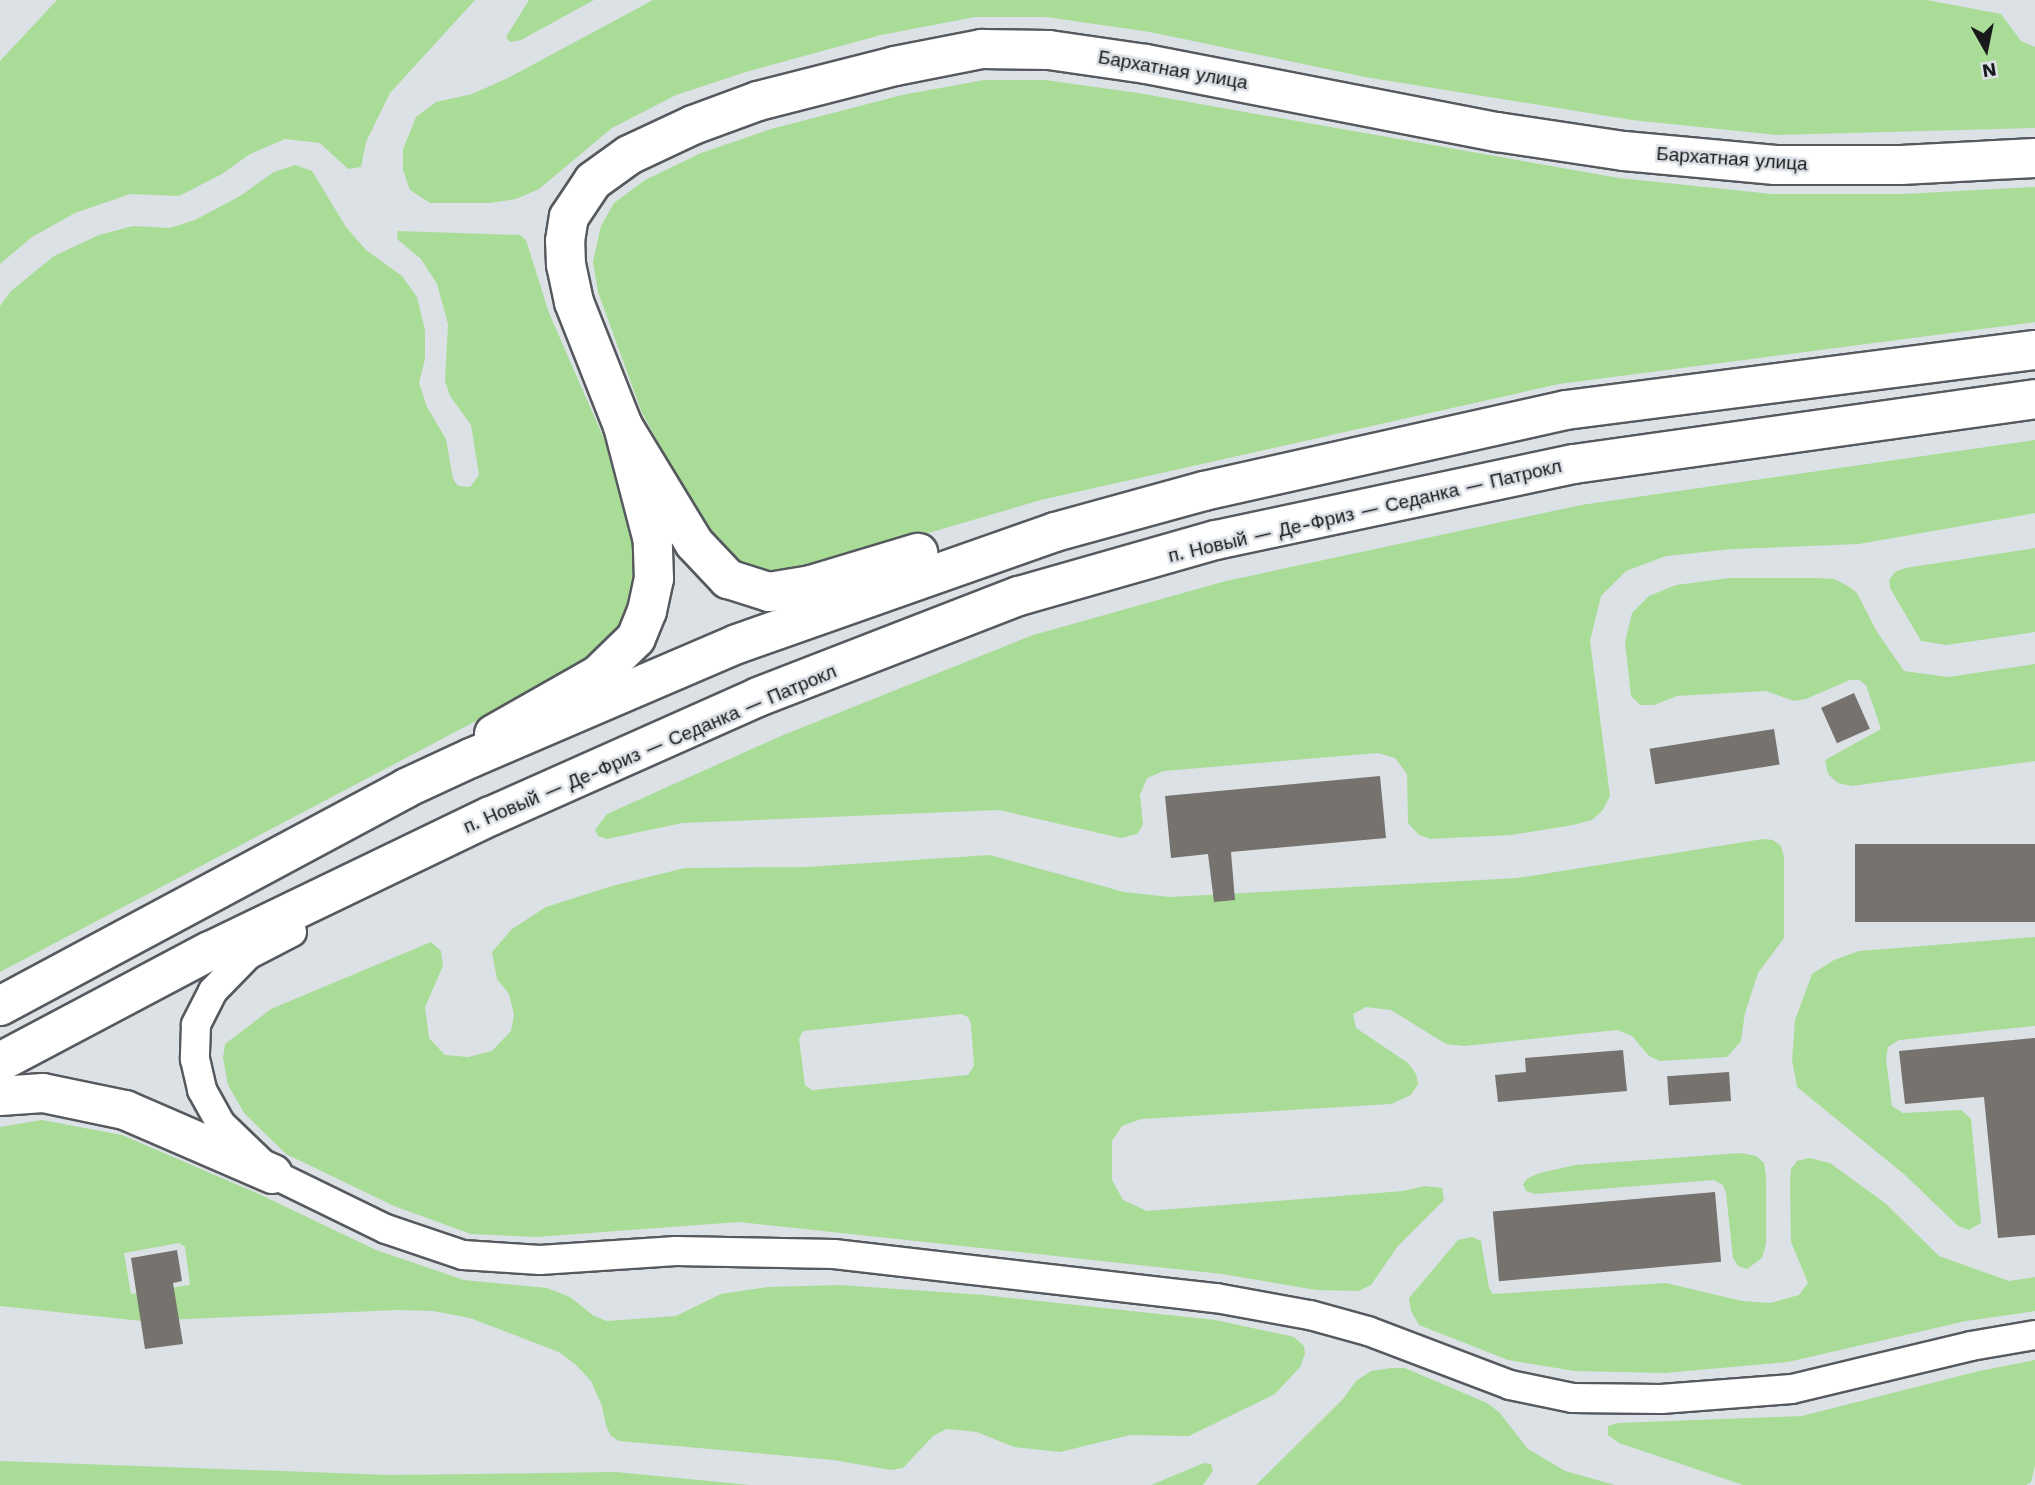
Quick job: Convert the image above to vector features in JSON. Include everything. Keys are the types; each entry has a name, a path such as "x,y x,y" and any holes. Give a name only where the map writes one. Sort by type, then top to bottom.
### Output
{"main road":[{"name":"Бархатная улица","path":"624,426 585,336 566,265 565,241 569,217 593,181 629,155 693,125 758,101 895,66 982,49 1049,50 1146,64 1497,132 1624,151 1775,165 1901,165 2035,158"},
{"path":"0,1006 406,788 471,758 737,644 1055,532 1204,491 1566,410 2035,350"},
{"name":"п. Новый — Де-Фриз — Седанка — Патрокл","path":"0,1062 210,951 491,816 758,697 1019,596 1216,540 1574,464 2035,399"},
{"path":"624,426 694,543 728,579 769,592 811,585 1012,524 1030,524 1055,532"},
{"path":"471,758 499,729 598,675 636,638 647,611 654,579 653,541 624,426"},
{"path":"0,1096 43,1093 125,1110 273,1174"}],"street":[{"path":"491,816 461,847 248,955 213,991 196,1025 195,1059 202,1090 220,1123 273,1174 386,1228 463,1255 540,1260 676,1251 834,1254 1203,1296 1310,1315 1368,1331 1510,1385 1573,1398 1661,1399 1792,1389 1971,1346 2035,1335"}],"green space":[{"path":"57,0 475,0 390,93 366,142 361,167 348,169 320,143 285,139 250,154 222,174 179,196 130,194 75,213 32,237 0,264 0,61"},
{"path":"529,0 594,0 521,40 510,42 506,37"},
{"path":"653,0 1927,0 2001,14 2021,41 2035,47 2035,128 1777,135 1632,120 1365,77 1150,32 1046,17 975,17 881,35 746,72 676,95 612,128 539,189 516,199 490,203 430,203 410,190 403,170 403,149 416,117 436,102 472,94 508,78"},
{"path":"984,80 1045,80 1138,93 1619,178 1772,194 1902,194 2035,187 2035,322 1559,384 1041,500 809,568 770,574 738,563 704,526 642,413 598,292 593,262 601,226 614,203 645,180 701,153 771,129 902,95"},
{"path":"295,165 312,171 346,227 366,250 402,276 417,297 425,330 425,359 419,383 427,407 446,439 453,479 458,486 470,487 479,475 471,425 450,396 445,381 448,324 437,284 421,259 397,239 398,231 520,235 526,240 549,313 608,448 635,544 637,579 620,631 586,663 0,972 0,306 11,291 54,256 99,235 133,226 170,228 195,220 240,196 274,172"},
{"path":"2035,440 2035,513 1859,544 1733,549 1666,556 1626,571 1601,596 1590,641 1610,796 1603,810 1592,820 1511,835 1430,839 1419,835 1408,823 1407,774 1395,758 1378,753 1164,771 1147,778 1140,795 1143,825 1137,834 1121,838 999,810 682,823 607,839 598,836 595,830 607,814 781,736 1033,635 1226,581 1581,505"},
{"path":"2035,548 2035,632 1946,645 1921,641 1890,588 1889,580 1895,572 1905,568"},
{"path":"1730,578 1834,579 1848,586 1857,593 1877,632 1904,671 1948,677 2035,664 2035,761 1852,786 1838,783 1828,774 1825,760 1881,729 1866,685 1859,680 1850,680 1806,699 1794,701 1766,691 1677,696 1654,705 1640,705 1631,696 1625,642 1632,613 1649,596 1676,585"},
{"path":"1763,839 1773,840 1781,846 1784,857 1784,938 1758,973 1745,1013 1741,1041 1727,1057 1660,1061 1649,1056 1632,1036 1617,1030 1464,1046 1446,1044 1391,1010 1366,1007 1353,1014 1356,1028 1408,1063 1416,1074 1418,1084 1411,1095 1391,1104 1141,1119 1122,1126 1112,1141 1112,1180 1123,1200 1147,1211 1403,1191 1425,1186 1442,1188 1444,1200 1398,1246 1371,1285 1359,1291 1316,1290 1222,1274 739,1222 536,1237 471,1234 394,1206 286,1154 244,1113 228,1085 223,1058 225,1044 271,1009 431,942 441,951 443,966 425,1007 429,1038 445,1055 468,1057 492,1051 511,1031 514,1015 509,994 497,979 492,952 512,929 546,907 612,886 685,868 807,867 990,855 1124,892 1170,897 1517,878","holes":["961,1014 968,1017 971,1024 974,1066 968,1075 812,1090 805,1085 799,1039 803,1031"]},
{"path":"2035,937 2035,1026 1899,1040 1888,1047 1886,1059 1892,1106 1903,1113 1961,1110 1971,1119 1981,1223 1969,1230 1958,1226 1905,1175 1797,1087 1792,1060 1795,1020 1812,974 1834,960 1859,951"},
{"path":"42,1120 122,1135 259,1194 376,1250 464,1280 547,1288 570,1297 594,1316 607,1321 676,1316 721,1294 768,1287 840,1285 984,1295 1215,1320 1294,1337 1304,1346 1305,1354 1300,1367 1275,1394 1189,1436 1130,1435 1060,1452 1014,1447 977,1432 947,1429 933,1436 903,1468 891,1470 833,1460 619,1441 611,1436 606,1426 602,1406 591,1381 576,1365 559,1352 470,1318 433,1311 398,1310 142,1321 0,1306 0,1127","holes":["179,1243 185,1247 190,1285 131,1294 124,1253"]},
{"path":"1741,1153 1756,1156 1764,1163 1766,1177 1766,1244 1762,1258 1747,1269 1738,1266 1733,1258 1726,1193 1723,1185 1714,1180 1535,1194 1526,1191 1523,1184 1528,1178 1540,1173 1575,1165"},
{"path":"1809,1158 1830,1163 1885,1203 1939,1256 2009,1281 2035,1277 2035,1311 1966,1321 1788,1362 1664,1373 1575,1371 1508,1360 1419,1325 1411,1311 1409,1298 1458,1240 1472,1237 1481,1241 1489,1288 1493,1294 1666,1283 1742,1301 1770,1303 1799,1295 1808,1283 1791,1242 1791,1169 1797,1161"},
{"path":"2035,1360 2035,1465 2031,1482 2026,1485 1743,1485 1619,1443 1608,1435 1608,1426 1618,1423 1802,1416 1979,1371"},
{"path":"1405,1368 1487,1403 1499,1412 1528,1449 1565,1471 1615,1485 1256,1485 1343,1399 1356,1381 1371,1371"},
{"path":"0,1461 390,1475 616,1472 750,1485 0,1485"},
{"path":"1204,1463 1211,1464 1213,1471 1203,1485 1151,1485"}],"building":[{"path":"1854,693 1870,729 1837,743 1821,708"},
{"path":"1774,729 1780,765 1655,784 1650,749"},
{"path":"1380,776 1386,838 1231,852 1235,900 1214,902 1208,854 1171,858 1165,796"},
{"path":"1855,844 2035,844 2035,922 1855,922"},
{"path":"2035,1038 2035,1235 1998,1238 1984,1097 1905,1104 1899,1051"},
{"path":"1623,1050 1627,1091 1498,1102 1495,1075 1526,1072 1525,1058"},
{"path":"1729,1072 1731,1101 1669,1105 1667,1076"},
{"path":"1715,1192 1721,1262 1499,1281 1493,1211"},
{"path":"177,1250 182,1281 173,1283 183,1344 145,1349 131,1258"}]}
